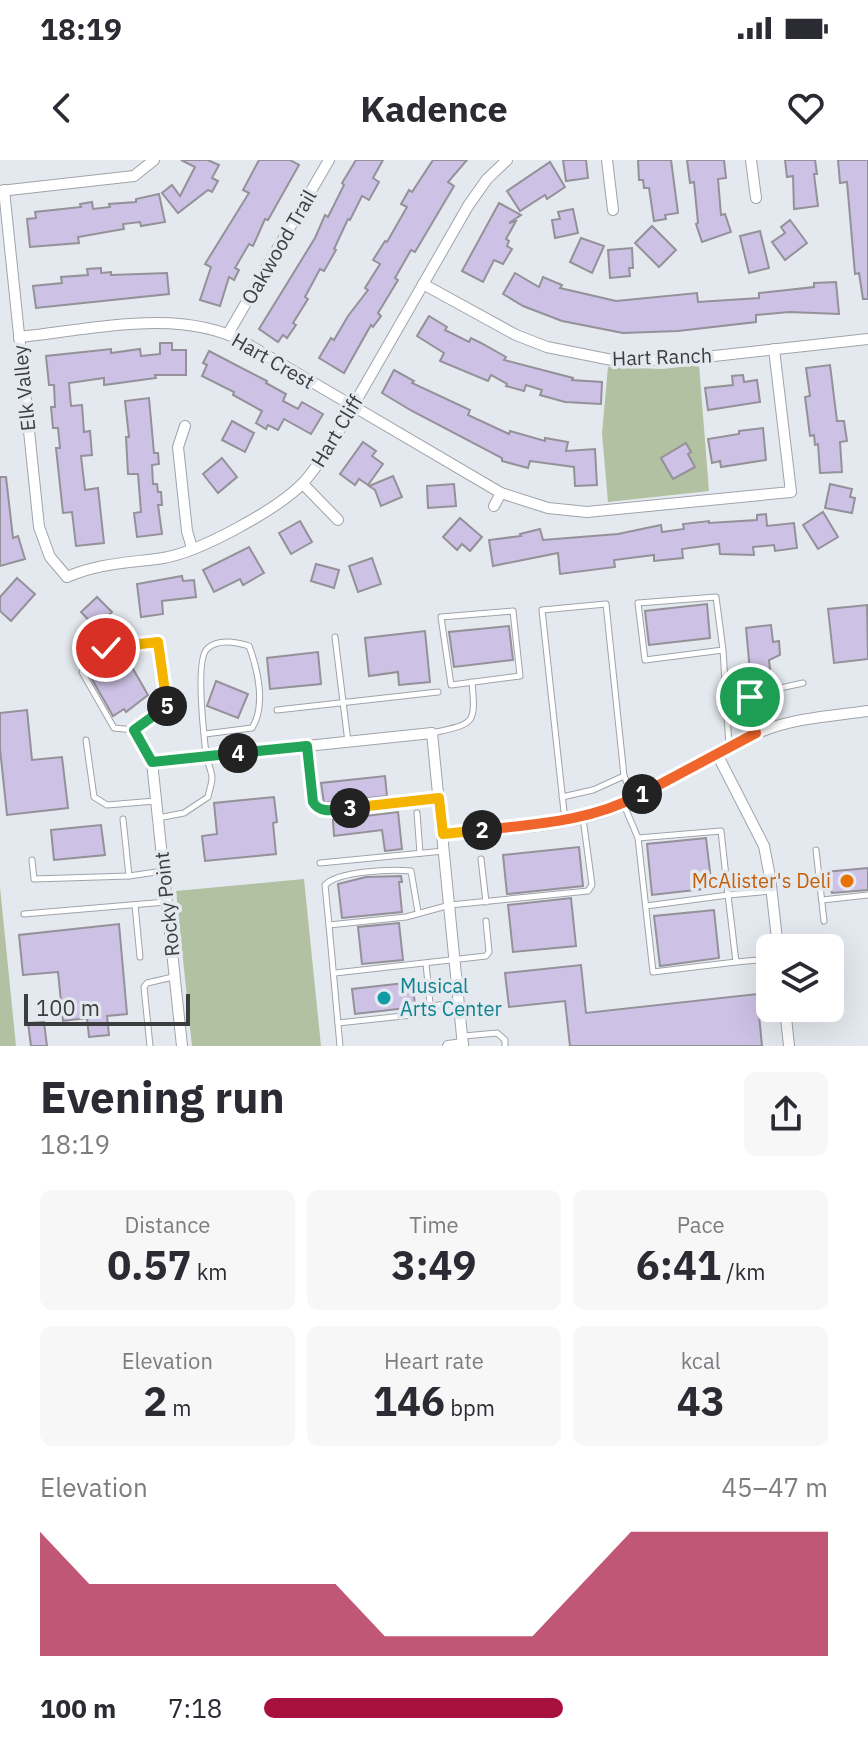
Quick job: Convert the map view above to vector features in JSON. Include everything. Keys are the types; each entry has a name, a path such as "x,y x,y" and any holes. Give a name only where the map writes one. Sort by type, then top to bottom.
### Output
{"street":[{"path":"2,190 134,176 154,160"},
{"name":"Oakwood Trail","path":"228,334 329,160"},
{"name":"Hart Cliff","path":"67,577 105,564 165,558 192,548 283,501 303,484 353,407 477,192 507,160"},
{"path":"607,160 613,210"},
{"path":"751,160 756,198"},
{"name":"Elk Valley","path":"2,190 39,527 50,557 67,577"},
{"name":"Hart Ranch","path":"423,284 516,335 579,355 645,362 868,339"},
{"name":"Hart Crest","path":"19,337 153,323 185,323 228,334 501,493 548,508 587,512 791,492 774,349"},
{"path":"185,426 178,447 187,531 192,548"},
{"path":"303,484 338,520"},
{"path":"494,506 501,493"},
{"path":"443,834 583,818 629,801 756,733 796,720 868,711"},
{"path":"152,762 432,733 463,1042 448,1046"},
{"path":"717,754 758,831 768,861 777,934"},
{"name":"Rocky Point","path":"152,762 182,1046"},
{"path":"786,1022 789,1046"}],"lane":[{"path":"723,650 645,660 638,603 716,597 723,650 729,747"},
{"path":"565,821 542,610 606,604 624,776 638,838 653,972 756,960"},
{"path":"513,611 520,676 472,682 451,685 441,617 513,611"},
{"path":"335,637 348,742"},
{"path":"158,642 167,707 134,730 114,728 82,672 106,648 158,642"},
{"path":"158,818 184,813 208,797 212,778 207,757 205,734 201,657 208,647 221,643 249,646 259,699 258,718 252,728 205,734"},
{"path":"432,733 471,721 474,710 472,682"},
{"path":"756,733 748,704 750,697 803,683"},
{"path":"277,710 438,692"},
{"path":"134,730 152,762"},
{"path":"86,740 94,797 107,805 156,801"},
{"path":"307,746 313,802 321,810 439,798"},
{"path":"562,797 593,790 624,776"},
{"path":"417,813 420,853"},
{"path":"329,925 406,917 450,905 591,889 583,818"},
{"path":"123,819 129,876"},
{"path":"638,838 721,831 736,962"},
{"path":"816,850 824,921"},
{"path":"320,863 445,851"},
{"path":"481,859 486,902"},
{"path":"32,860 34,879 129,876 164,870"},
{"path":"340,1046 325,885 332,878 346,875 411,871 418,912"},
{"path":"646,906 772,891"},
{"path":"822,900 868,895"},
{"path":"24,914 167,902"},
{"path":"135,905 140,957"},
{"path":"335,973 486,956 489,952 486,921"},
{"path":"338,1023 431,1013 426,964"},
{"path":"150,1046 144,987 147,983 174,976"},
{"path":"430,1006 461,1003"},
{"path":"463,1042 497,1033 505,1040 505,1046"}],"green space":[{"path":"699,365 709,491 608,502 602,433 608,367 662,369"},
{"path":"304,879 321,1046 192,1046 176,891"},
{"path":"0,887 16,1046 0,1046"}],"building":[{"path":"181,160 208,160 219,165 212,178 218,181 212,192 208,190 178,213 162,193 172,185 180,196 195,167"},
{"path":"259,160 290,160 299,165 268,220 265,219 253,246 249,244 235,268 239,270 234,280 229,277 220,306 200,300 211,267 205,264 249,193 243,190"},
{"path":"356,160 383,160 373,178 379,182 369,200 362,196 348,219 336,250 324,271 320,269 305,297 308,299 293,323 296,325 287,338 283,335 278,342 259,329 315,238 325,215 328,217 344,185 342,183"},
{"path":"433,160 467,160 448,182 454,186 415,252 411,250 395,278 398,280 378,313 381,316 373,327 371,325 344,373 319,358 368,290 365,288 380,264 373,260 407,207 401,204"},
{"path":"563,160 586,160 588,178 566,181"},
{"path":"638,160 671,160 678,213 654,221 649,188 644,188 643,180 639,180"},
{"path":"687,160 724,160 726,178 718,179 721,215 725,214 731,232 702,242 696,224 694,182 690,183"},
{"path":"785,160 815,160 818,206 794,209 793,176 787,177"},
{"path":"838,160 868,160 868,299 863,299 859,273 855,274 847,182 840,183"},
{"path":"550,162 565,187 520,211 507,191"},
{"path":"159,194 165,222 141,226 140,222 123,224 124,229 78,237 79,243 30,247 27,219 36,218 35,212 81,207 80,204 92,202 93,209 110,207 109,204 136,202 136,199"},
{"path":"499,203 521,215 509,223 516,221 506,239 509,241 507,246 512,249 503,264 494,260 483,282 462,271"},
{"path":"573,209 578,233 555,238 552,220 560,219 558,212"},
{"path":"790,220 807,243 785,260 772,242 785,233 781,227"},
{"path":"652,226 676,250 659,267 635,243"},
{"path":"760,231 769,268 749,273 740,236"},
{"path":"581,238 604,246 592,273 570,262"},
{"path":"632,248 633,268 629,268 630,276 610,278 608,250"},
{"path":"101,268 101,273 111,272 111,275 167,273 169,294 36,308 33,286 62,283 61,277 88,275 87,269"},
{"path":"515,273 539,287 543,277 562,285 560,288 616,301 697,293 698,302 759,298 759,293 836,282 839,314 789,312 756,315 756,322 678,331 623,333 562,321 523,306 503,294"},
{"path":"429,316 447,327 445,330 469,342 471,338 481,343 506,357 504,360 572,380 602,382 601,404 565,402 540,395 542,390 526,385 524,391 506,386 491,375 488,381 440,361 444,353 417,336"},
{"path":"160,343 172,343 172,350 186,350 186,375 155,375 156,378 104,385 104,378 69,383 71,406 82,405 84,432 90,431 92,455 81,456 85,490 98,488 104,543 76,546 72,512 63,513 56,448 60,448 58,428 53,428 51,407 55,407 54,385 49,385 46,356 111,349 111,353 140,349 141,356 160,354"},
{"path":"209,351 267,381 286,394 283,401 298,409 302,402 323,414 311,434 284,419 278,430 268,425 266,429 256,423 262,411 202,376 207,365 203,363"},
{"path":"830,365 837,421 844,421 847,441 840,442 842,472 820,473 818,444 815,445 814,435 810,436 805,397 810,396 806,368"},
{"path":"394,370 414,381 412,383 470,410 468,415 509,434 510,431 545,441 545,438 568,442 566,451 595,449 597,485 575,486 574,467 530,461 528,468 502,461 502,458 412,411 382,393"},
{"path":"743,375 744,382 757,380 760,402 708,410 705,388 733,385 732,376"},
{"path":"149,398 154,453 158,453 159,464 152,465 153,484 157,484 158,492 161,492 162,505 158,505 162,534 137,537 134,513 141,512 138,474 128,474 126,437 129,437 125,401"},
{"path":"232,421 254,433 245,452 222,440"},
{"path":"763,428 766,460 721,467 720,461 712,463 708,439"},
{"path":"363,442 376,451 372,456 383,464 368,485 359,479 355,485 340,474"},
{"path":"686,443 695,467 673,479 661,458"},
{"path":"222,458 237,477 218,493 203,474"},
{"path":"393,476 402,497 381,506 375,490 369,486"},
{"path":"0,477 6,477 13,538 18,536 25,559 0,566"},
{"path":"454,484 456,506 428,508 427,486"},
{"path":"830,484 852,489 850,497 855,498 852,513 825,508"},
{"path":"823,512 838,537 818,549 803,525"},
{"path":"766,514 767,526 794,523 797,548 775,551 774,545 753,547 754,555 720,554 719,544 682,549 683,558 654,561 654,555 614,560 615,567 560,574 558,553 493,566 489,540 521,536 540,529 543,540 618,534 661,525 662,532 684,529 683,524 757,520 757,515"},
{"path":"460,518 482,537 470,551 462,544 457,550 443,537"},
{"path":"300,521 312,542 291,554 279,533"},
{"path":"249,547 264,573 243,585 240,579 214,592 203,570"},
{"path":"372,558 381,584 358,592 349,566"},
{"path":"316,564 339,570 334,588 311,581"},
{"path":"182,576 183,581 194,580 196,597 162,601 163,614 141,617 137,584"},
{"path":"17,578 35,594 11,621 0,611 0,597"},
{"path":"97,597 112,612 96,628 81,612"},
{"path":"707,604 710,638 649,645 645,611"},
{"path":"867,605 868,659 834,663 828,609"},
{"path":"771,625 773,642 779,641 780,655 769,660 770,669 750,671 746,628"},
{"path":"509,626 513,660 454,667 449,632"},
{"path":"425,631 430,682 399,685 398,672 369,676 365,638"},
{"path":"318,652 321,684 270,689 267,658"},
{"path":"124,653 148,695 126,712 124,709 113,716 89,674"},
{"path":"216,681 248,694 238,718 207,706"},
{"path":"27,710 32,760 62,757 68,808 7,815 0,749 0,713"},
{"path":"385,776 387,796 324,803 321,783"},
{"path":"274,797 276,854 205,861 202,836 217,834 214,803"},
{"path":"398,812 402,849 385,851 382,830 334,836 333,820"},
{"path":"101,825 105,855 54,860 51,830"},
{"path":"706,838 712,888 652,895 647,844"},
{"path":"579,847 583,886 507,894 503,855"},
{"name":"McAlister's Deli","path":"868,868 868,890 832,893 827,890 825,872"},
{"path":"401,876 402,912 342,918 338,884 366,877"},
{"path":"571,898 576,946 513,952 508,905"},
{"path":"714,910 719,958 660,966 654,916"},
{"path":"399,923 403,960 362,964 358,927"},
{"path":"119,924 127,1014 107,1016 109,1035 89,1037 87,1018 63,1021 58,972 23,975 19,935"},
{"path":"581,965 586,1013 756,994 756,1022 760,1022 762,1046 570,1046 565,1001 509,1007 505,973"},
{"name":"Musical Arts Center","path":"413,982 415,1007 355,1014 352,989"},
{"path":"44,1022 47,1046 31,1046 28,1023"}],"place":[{"name":"McAlister's Deli","path":"847,881"},
{"name":"Musical Arts Center","path":"384,998"}],"route":[{"path":"106,648 158,642 167,707 134,730 152,762 307,746 316,808 335,810 439,798 443,834 565,821 611,809 756,733 748,704 750,697"}]}
